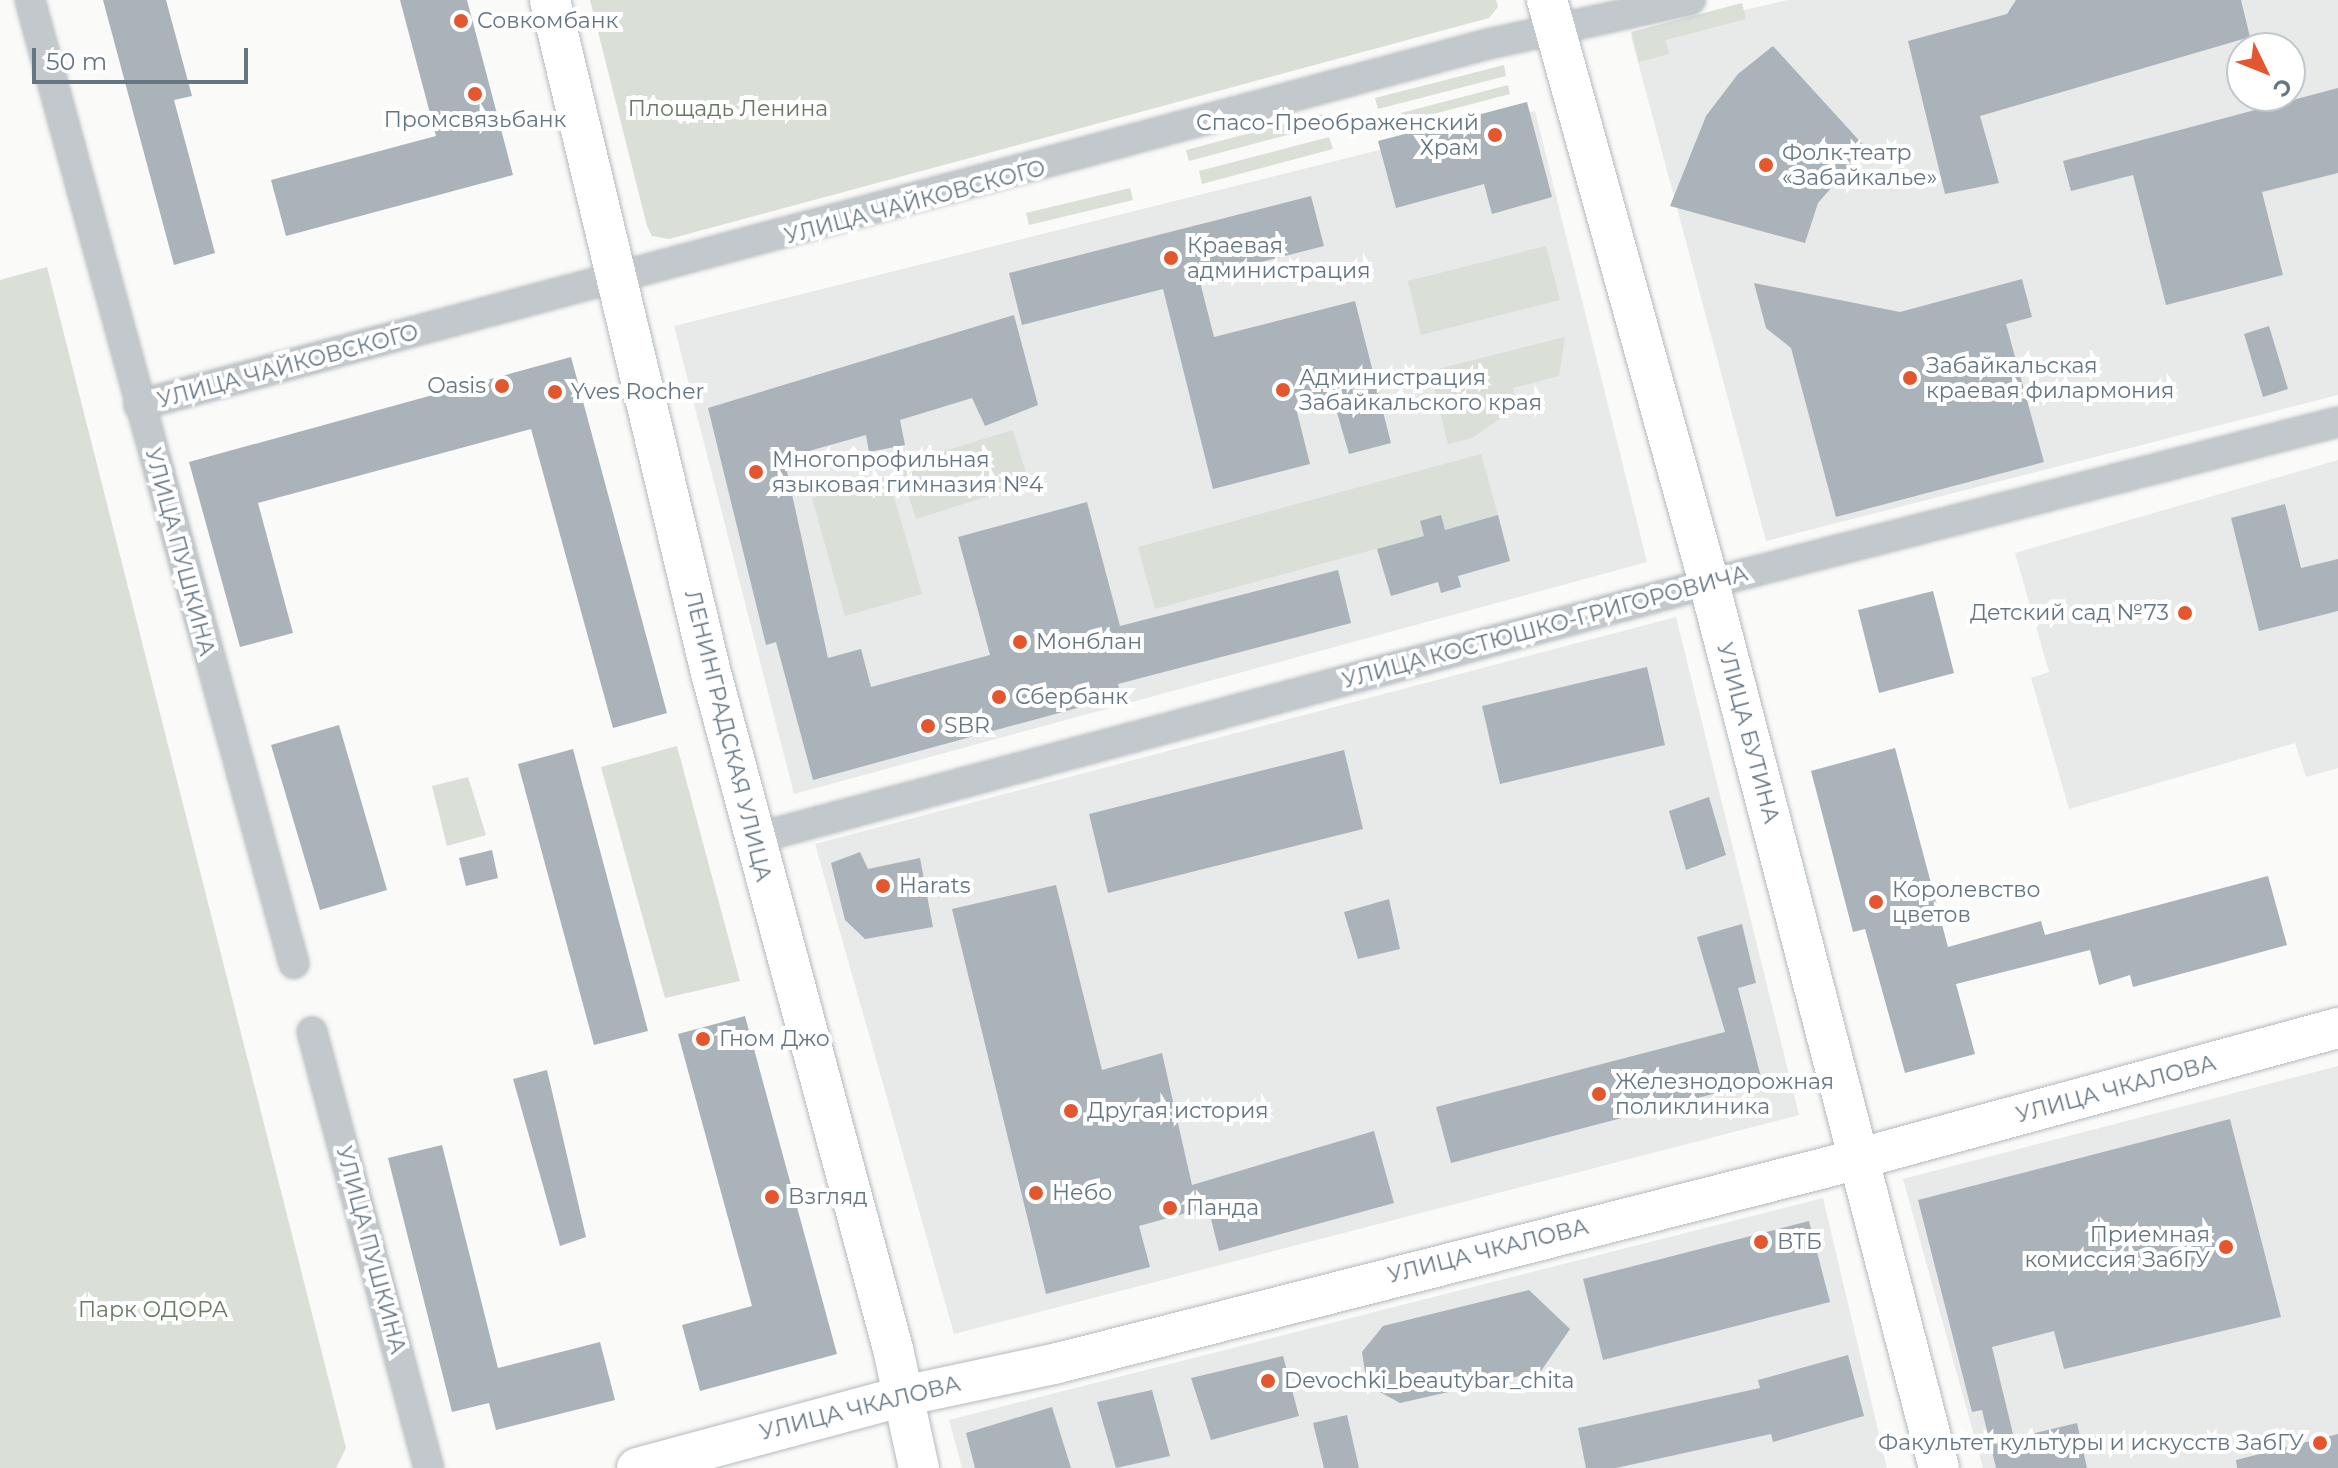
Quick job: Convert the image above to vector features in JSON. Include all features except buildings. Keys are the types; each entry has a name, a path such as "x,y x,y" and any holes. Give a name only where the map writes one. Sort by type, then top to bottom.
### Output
{"main road":[{"name":"ЛЕНИНГРАДСКАЯ УЛИЦА","path":"550,0 753,839 903,1396 919,1468"},
{"name":"УЛИЦА БУТИНА","path":"1551,16 1709,583 1939,1468"},
{"name":"УЛИЦА ЧКАЛОВА","path":"637,1468 903,1396 1058,1363 1859,1159 2338,1028"}],"street":[{"name":"УЛИЦА ПУШКИНА","path":"30,0 294,964"},
{"name":"УЛИЦА ЧАЙКОВСКОГО","path":"139,405 1488,44 1551,16 1690,0"},
{"name":"УЛИЦА КОСТЮШКО-ГРИГОРОВИЧА","path":"753,839 1709,583 2338,422"},
{"name":"УЛИЦА ПУШКИНА","path":"312,1032 429,1468"}],"shaded area":[{"path":"1788,0 2338,0 2338,395 1766,541 1631,36"},
{"path":"1535,111 1647,562 794,794 674,326"},
{"name":"Детский сад №73","path":"2338,460 2338,768 2306,777 2295,743 2069,809 2031,678 2049,672 2015,553"},
{"path":"1676,617 1799,1115 954,1334 815,844"},
{"path":"2338,1066 2338,1468 1983,1468 1903,1179"},
{"path":"1823,1198 1887,1468 962,1468 949,1420"}],"green space":[{"name":"Площадь Ленина","path":"590,0 1496,0 1498,7 1489,18 669,239 652,236 647,226"},
{"path":"1742,3 1746,19 1666,40 1669,54 1639,62 1631,32"},
{"path":"1504,65 1506,76 1378,109 1375,98"},
{"path":"1508,85 1510,94 1403,122 1401,113"},
{"path":"1322,114 1325,125 1189,161 1186,150"},
{"path":"1329,137 1333,149 1202,184 1199,171"},
{"path":"1130,188 1133,200 1029,225 1026,213"},
{"path":"1546,246 1560,300 1421,335 1408,281"},
{"name":"Парк ОДОРА","path":"47,267 346,1448 336,1468 0,1468 0,280"},
{"path":"1565,337 1559,376 1513,388 1517,407 1472,438 1448,444 1430,371"},
{"path":"1013,430 1029,483 916,519 899,465"},
{"path":"1481,454 1498,515 1445,530 1441,516 1424,536 1155,609 1138,547"},
{"path":"888,476 922,594 845,616 812,498"},
{"path":"677,746 740,981 665,998 601,767"},
{"path":"468,777 486,835 447,846 432,786"}],"place":[{"name":"Совкомбанк","path":"461,21"},
{"name":"Промсвязьбанк","path":"475,94"},
{"name":"Спасо-Преображенский Храм","path":"1495,135"},
{"name":"Фолк-театр «Забайкалье»","path":"1766,165"},
{"name":"Краевая администрация","path":"1171,258"},
{"name":"Забайкальская краевая филармония","path":"1910,378"},
{"name":"Oasis","path":"502,386"},
{"name":"Администрация Забайкальского края","path":"1283,390"},
{"name":"Yves Rocher","path":"555,392"},
{"name":"Многопрофильная языковая гимназия №4","path":"756,472"},
{"name":"Детский сад №73","path":"2185,613"},
{"name":"Монблан","path":"1020,642"},
{"name":"Сбербанк","path":"999,697"},
{"name":"SBR","path":"928,726"},
{"name":"Harats","path":"883,886"},
{"name":"Королевство цветов","path":"1876,902"},
{"name":"Гном Джо","path":"703,1039"},
{"name":"Железнодорожная поликлиника","path":"1599,1094"},
{"name":"Другая история","path":"1071,1111"},
{"name":"Небо","path":"1036,1193"},
{"name":"Взгляд","path":"772,1197"},
{"name":"Панда","path":"1170,1208"},
{"name":"ВТБ","path":"1761,1242"},
{"name":"Приемная комиссия ЗабГУ","path":"2226,1247"},
{"name":"Devochki_beautybar_chita","path":"1268,1381"},
{"name":"Факультет культуры и искусств ЗабГУ","path":"2320,1443"}]}
